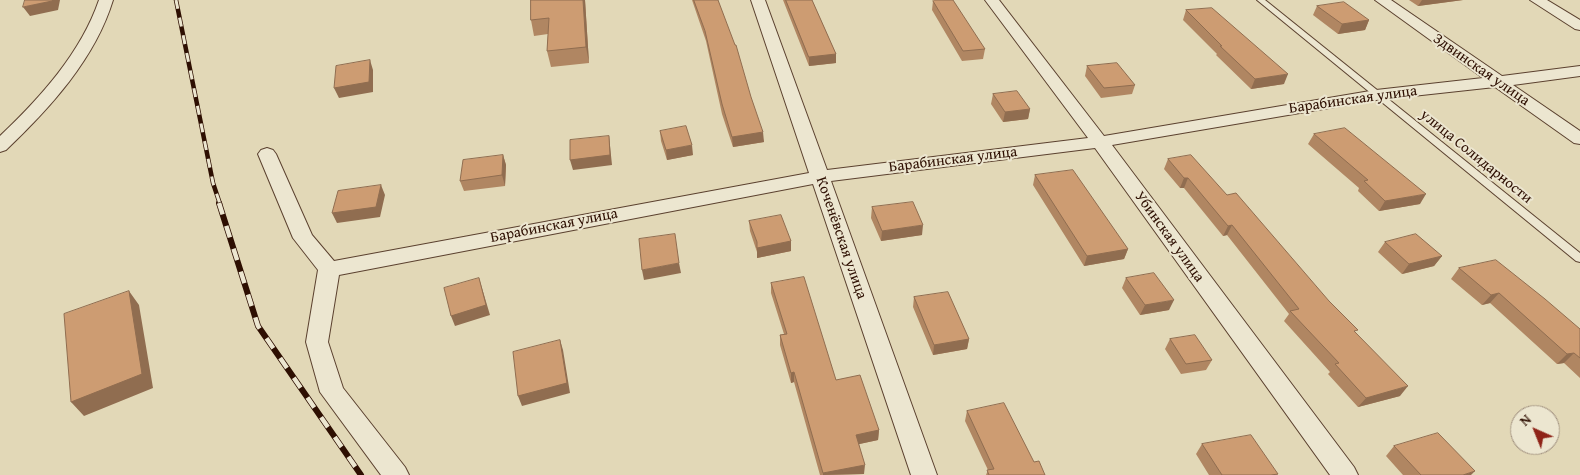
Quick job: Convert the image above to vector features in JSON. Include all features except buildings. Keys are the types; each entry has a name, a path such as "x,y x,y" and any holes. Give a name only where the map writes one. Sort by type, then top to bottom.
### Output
{"street":[{"path":"0,146 50,94 78,55 103,14 106,0"},
{"name":"Коченёвская улица","path":"758,0 924,475"},
{"name":"Убинская улица","path":"992,0 1100,142 1345,475"},
{"name":"Здвинская улица","path":"1382,0 1496,82 1580,139"},
{"path":"1537,0 1580,26"},
{"name":"Барабинская улица","path":"329,269 819,177 1100,142 1376,95 1496,82 1580,70"},
{"path":"267,154 303,238 329,269 317,342 332,392 396,475"}],"lane":[{"name":"улица Солидарности","path":"1261,0 1376,95 1580,258"}],"railway":[{"path":"176,0 213,183 220,204"},
{"path":"219,203 258,326 361,475"}]}
